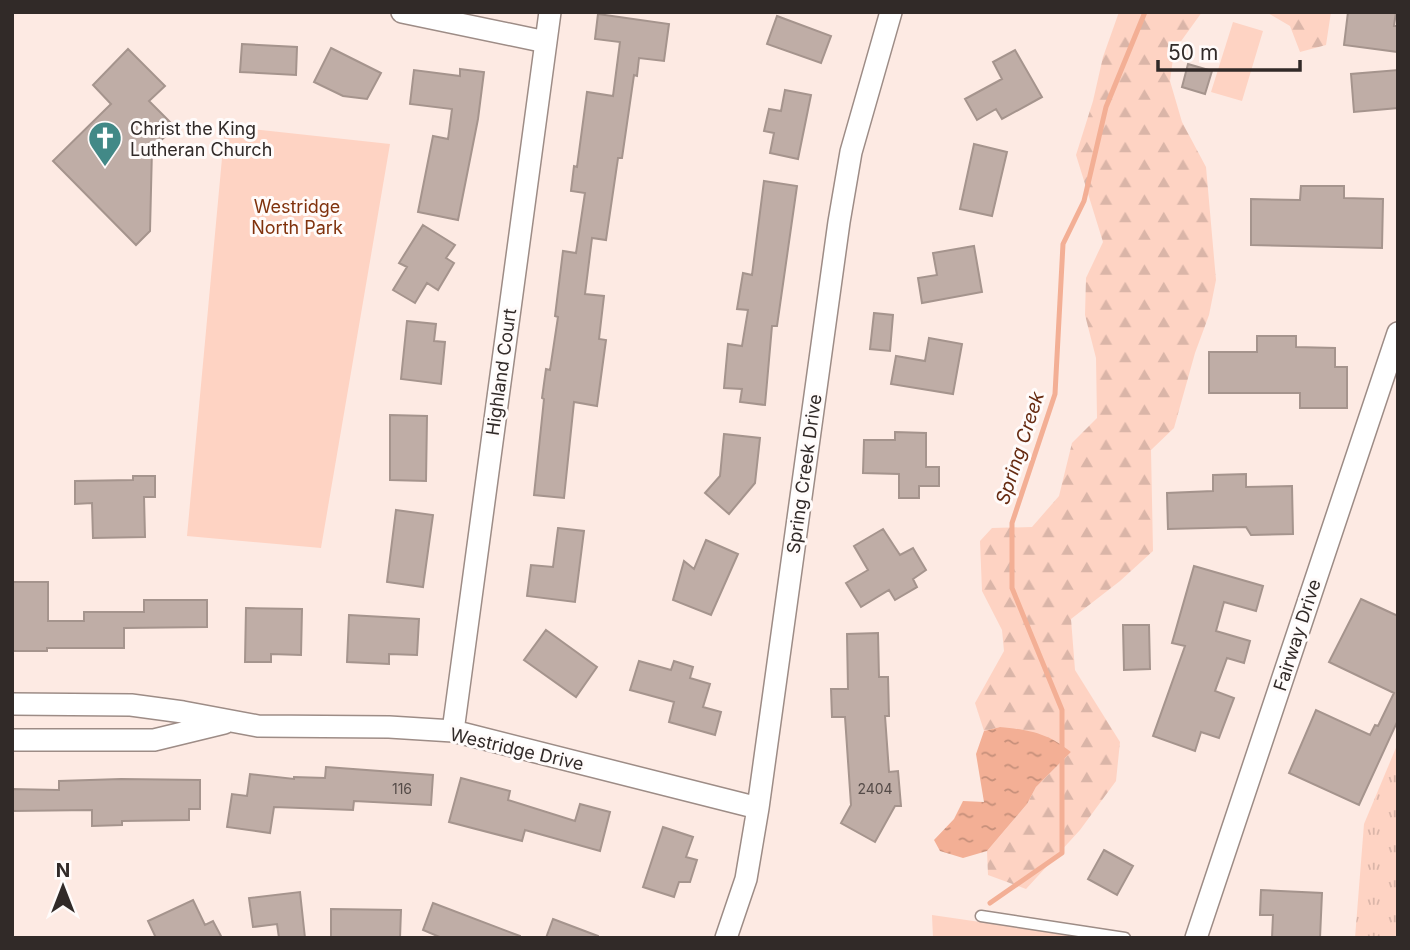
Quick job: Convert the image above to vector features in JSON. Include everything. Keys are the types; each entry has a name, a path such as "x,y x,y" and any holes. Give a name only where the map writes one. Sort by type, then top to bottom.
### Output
{"street":[{"path":"402,12 546,42"},
{"name":"Highland Court","path":"453,732 550,12"},
{"name":"Spring Creek Drive","path":"726,938 746,879 758,808 851,152 891,12"},
{"name":"Fairway Drive","path":"1196,938 1398,333"},
{"name":"Westridge Drive","path":"12,704 131,705 258,726 389,727 453,732 758,808"},
{"name":"Westridge Drive","path":"12,740 153,740 230,722"}],"lane":[{"path":"981,916 1125,938"}],"green space":[{"path":"1119,12 1202,12 1174,51 1170,81 1182,122 1206,167 1216,280 1209,315 1195,353 1174,428 1151,450 1153,551 1071,619 1075,670 1120,742 1116,781 1080,830 1026,889 988,875 987,851 1027,804 1036,787 1071,752 1000,727 984,731 975,703 1004,651 1002,630 982,591 980,541 992,528 1032,527 1059,496 1072,443 1097,418 1096,358 1085,315 1086,278 1103,242 1076,155 1103,57"},
{"path":"1266,12 1331,12 1326,45 1300,52 1290,26"},
{"path":"1233,22 1263,31 1242,101 1211,92"},
{"name":"Westridge North Park","path":"225,126 390,144 321,548 187,536"},
{"path":"1398,743 1398,938 1355,938 1364,824"},
{"path":"932,915 1089,938 933,938"}],"water":[{"path":"1000,727 1038,734 1054,740 1071,752 1036,787 1027,804 987,851 963,858 940,851 934,840 954,819 963,801 984,802 976,754 984,731"}],"building":[{"path":"1348,12 1396,12 1394,26 1398,26 1398,52 1344,45"},
{"path":"598,14 669,24 664,61 639,58 622,158 618,158 606,240 592,238 585,294 604,296 599,339 606,340 597,406 574,402 564,498 534,495 542,398 546,369 550,370 558,317 555,316 563,251 576,253 585,193 571,191 587,92 613,96 620,42 595,39"},
{"path":"777,16 831,36 821,63 767,44"},
{"path":"242,44 297,47 296,75 240,72"},
{"path":"331,48 381,73 367,99 343,96 314,82"},
{"path":"128,49 165,86 149,101 175,127 152,149 150,231 136,245 53,161 111,104 93,85"},
{"path":"1015,50 1042,97 1002,119 996,109 977,120 965,99 1002,79 993,62"},
{"path":"1188,64 1212,71 1205,94 1182,87"},
{"path":"460,69 484,72 478,119 458,220 418,212 433,136 448,139 452,109 410,104 414,70 460,76"},
{"path":"1398,70 1398,108 1354,112 1351,74"},
{"path":"785,90 811,95 798,159 770,153 774,133 764,131 769,109 781,111"},
{"path":"974,144 1007,152 992,216 960,209"},
{"path":"764,181 797,186 777,326 772,326 765,405 740,402 742,389 724,388 728,344 742,346 748,310 737,309 743,273 752,275"},
{"path":"1301,186 1344,186 1344,198 1383,199 1382,248 1251,245 1251,199 1300,200"},
{"path":"423,225 455,245 446,258 454,263 438,290 427,283 415,303 393,290 407,267 399,263"},
{"path":"974,246 982,292 922,303 918,278 937,275 933,253"},
{"path":"874,313 893,315 890,351 870,349"},
{"path":"407,321 436,324 434,341 445,342 441,384 401,379"},
{"path":"1257,336 1296,336 1296,347 1335,348 1335,367 1347,367 1347,408 1300,408 1300,393 1209,393 1209,352 1257,352"},
{"path":"929,338 962,344 953,394 891,384 896,356 925,361"},
{"path":"390,415 427,416 426,481 390,480"},
{"path":"895,432 926,433 926,467 939,467 939,486 919,486 919,498 899,498 899,474 863,473 864,440 895,440"},
{"path":"724,434 760,438 755,483 729,514 705,493 720,476"},
{"path":"1246,474 1246,487 1292,486 1293,534 1251,535 1246,527 1168,529 1167,493 1213,491 1213,475"},
{"path":"133,476 155,476 155,497 144,497 145,537 93,538 92,503 75,504 75,481 133,480"},
{"path":"396,510 433,515 423,587 387,582"},
{"path":"558,528 584,531 575,602 527,596 531,565 553,567"},
{"path":"883,529 900,555 913,548 926,570 913,579 917,587 895,600 889,590 861,607 846,583 868,570 854,546"},
{"path":"706,540 738,554 711,615 673,600 684,561 694,569"},
{"path":"1194,566 1263,586 1256,611 1224,602 1216,631 1250,641 1244,663 1227,658 1215,691 1234,698 1219,738 1201,732 1195,751 1153,736 1185,646 1172,643"},
{"path":"12,582 48,582 48,621 84,621 84,612 144,612 144,600 207,600 207,627 124,628 124,648 12,651"},
{"path":"1361,599 1398,616 1398,720 1359,805 1289,773 1316,710 1370,735 1375,725 1378,726 1394,693 1329,662"},
{"path":"246,608 302,609 301,655 271,654 271,662 245,662"},
{"path":"349,615 419,619 417,655 389,654 389,664 347,662"},
{"path":"1123,625 1149,625 1150,669 1124,670"},
{"path":"546,630 597,667 576,697 524,660"},
{"path":"878,633 879,677 888,677 889,716 885,716 889,772 898,771 901,806 895,806 875,842 841,823 851,805 845,717 832,717 831,689 848,689 847,634"},
{"path":"639,661 671,670 674,661 693,667 690,678 710,684 703,707 721,712 715,735 669,722 674,702 630,690"},
{"path":"326,767 433,775 431,805 354,801 353,810 274,807 270,833 227,827 232,794 247,796 250,774 294,779 325,778"},
{"path":"461,778 510,791 508,800 575,821 580,804 610,812 600,851 525,830 522,841 449,822"},
{"path":"200,780 200,809 189,809 189,820 122,821 122,825 92,826 92,810 12,811 12,789 59,790 59,781"},
{"path":"663,827 693,837 686,857 697,860 690,882 679,882 674,897 643,887"},
{"path":"1104,850 1133,866 1117,895 1088,879"},
{"path":"1261,890 1322,893 1320,938 1272,938 1273,915 1260,915"},
{"path":"300,892 305,938 279,938 277,924 253,927 249,898"},
{"path":"193,900 205,925 213,921 222,938 156,938 148,921"},
{"path":"433,903 520,938 442,938 423,930"},
{"path":"331,909 401,910 400,938 331,938"},
{"path":"553,919 598,936 598,938 546,938"}],"waterway":[{"name":"Spring Creek","path":"990,903 1062,853 1062,710 1012,588 1012,523 1055,394 1063,244 1084,201 1106,107 1145,12"}],"place":[{"name":"Christ the King Lutheran Church","path":"105,168"}]}
